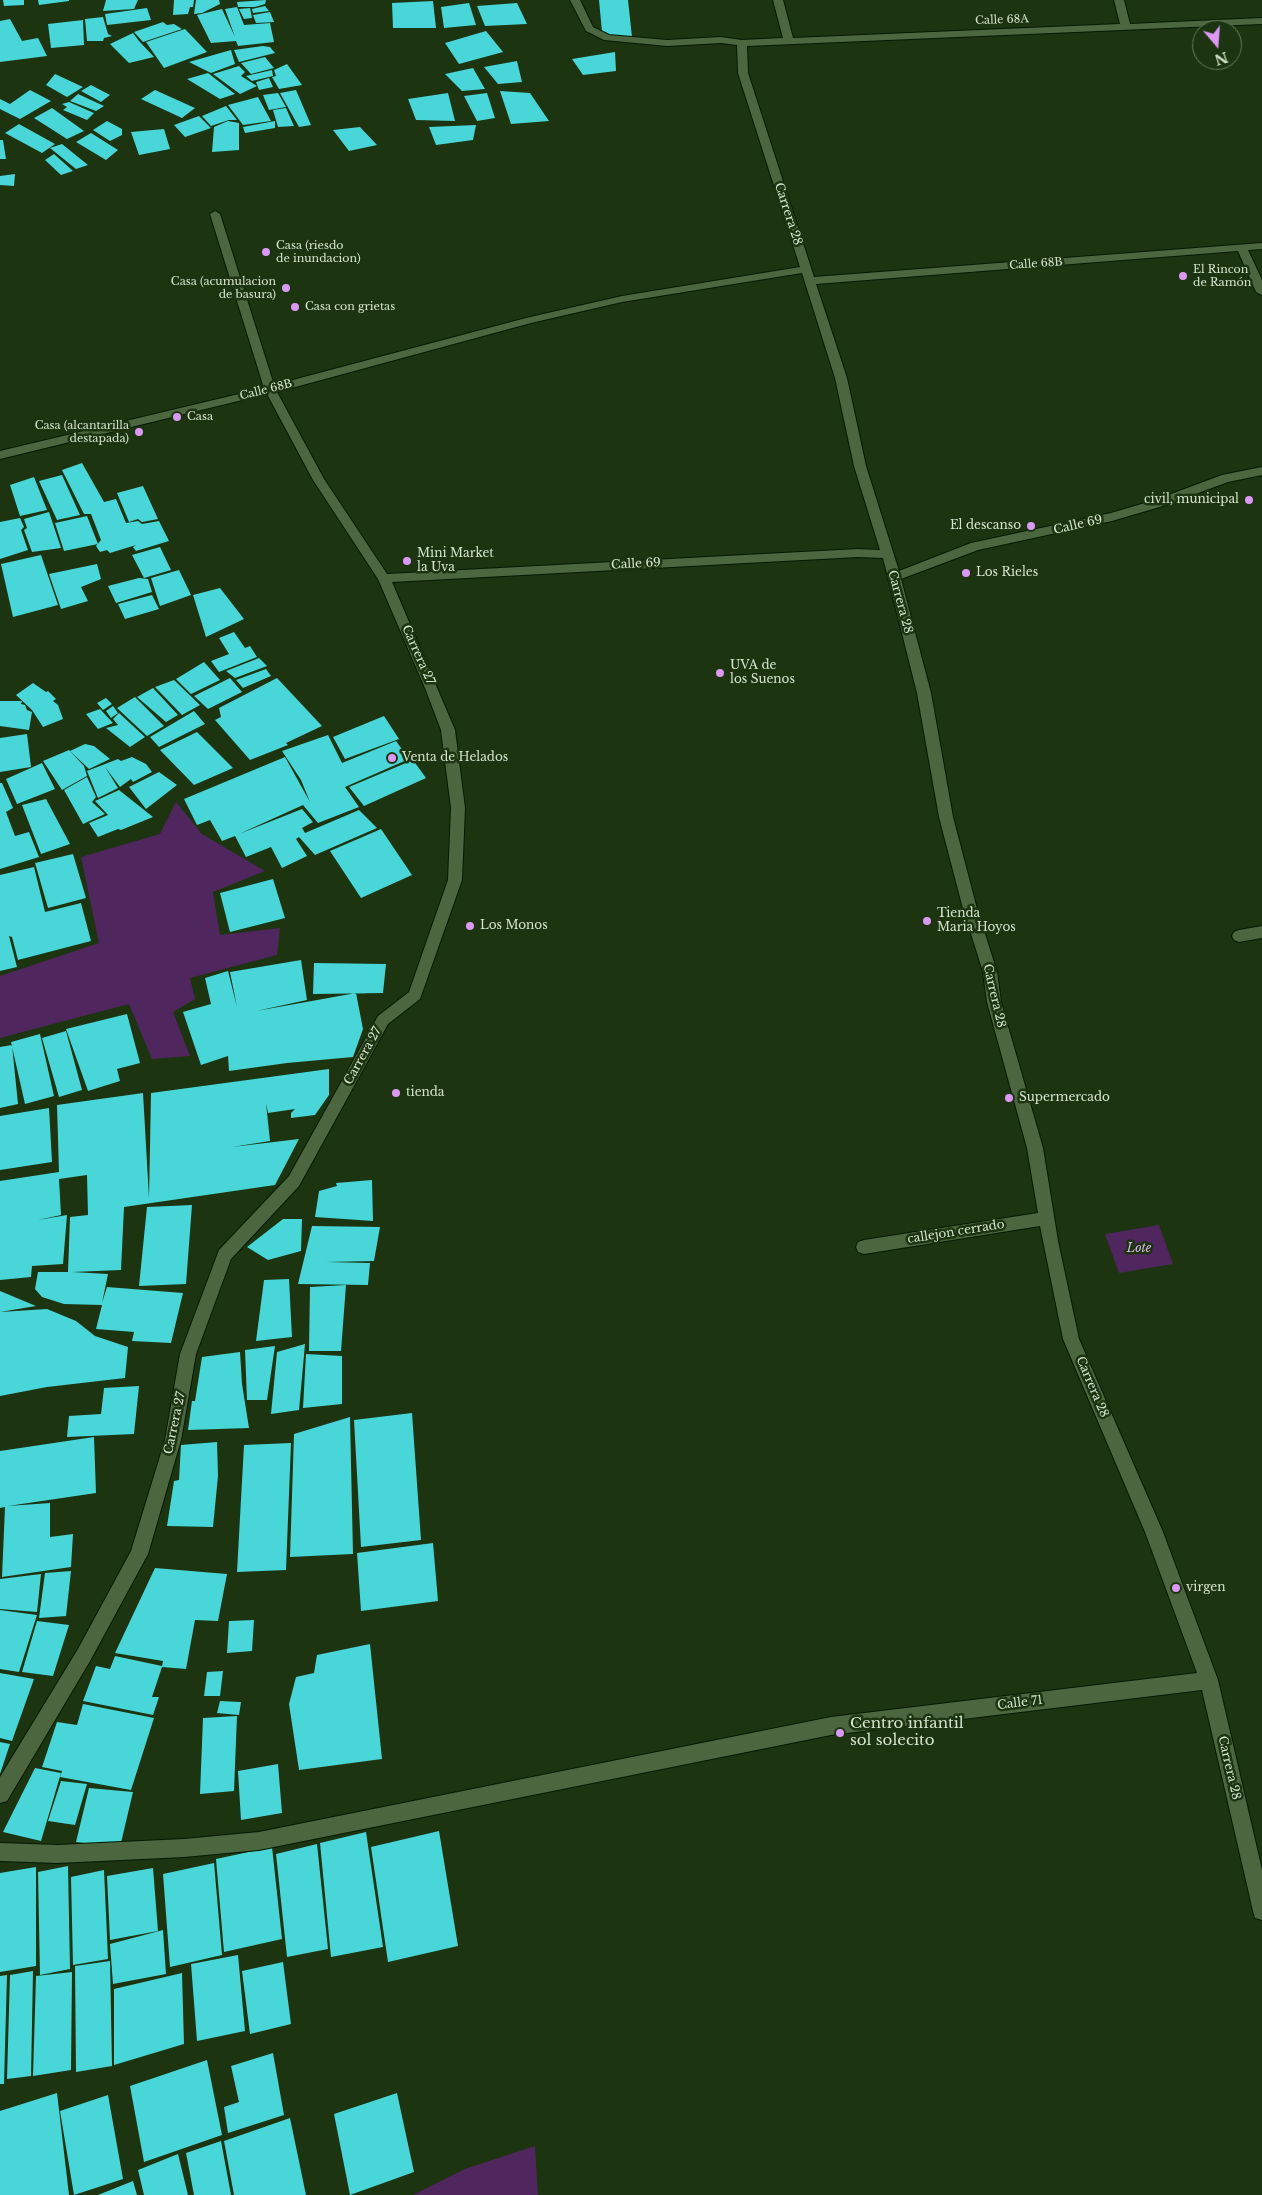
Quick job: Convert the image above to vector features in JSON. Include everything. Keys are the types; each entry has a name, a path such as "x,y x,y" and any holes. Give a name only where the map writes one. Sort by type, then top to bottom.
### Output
{"street":[{"name":"Calle 68A","path":"574,0 589,29 607,38 666,43 721,40 742,43 788,42 1262,21"},
{"path":"778,0 788,42"},
{"path":"1119,0 1126,28"},
{"name":"Carrera 28","path":"742,43 743,73 841,378 860,466 888,554 924,692 946,818 969,905 990,972 994,1002 1035,1148 1050,1241 1071,1339 1154,1532 1208,1680 1262,1911"},
{"name":"Carrera 27","path":"0,1794 84,1656 139,1554 173,1440 188,1354 225,1255 294,1181 384,1020 415,995 454,880 458,808 448,730 432,688 384,578 319,480 270,390 215,214"},
{"name":"Calle 68B","path":"810,281 1262,246"},
{"path":"1242,248 1262,292"},
{"name":"Calle 68B","path":"0,455 270,390 530,320 622,299 806,269"},
{"name":"Calle 69","path":"894,577 975,546 1112,517 1160,503 1226,478 1262,471"},
{"name":"Calle 69","path":"384,578 858,553 888,554"},
{"path":"1239,936 1262,932"},
{"name":"callejon cerrado","path":"864,1247 1047,1218"},
{"name":"Calle 71","path":"0,1852 68,1854 184,1848 259,1841 831,1726 1208,1680"}],"green space":[{"path":"176,802 202,834 265,871 213,892 220,935 280,928 277,955 190,978 195,999 173,1012 190,1056 152,1059 129,1004 0,1038 0,976 99,943 81,857 160,834"},
{"name":"Lote","path":"1159,1225 1173,1264 1119,1273 1105,1234"},
{"path":"535,2146 538,2195 413,2195 465,2169"}],"building":[{"path":"3,0 24,0 24,5 4,6"},
{"path":"38,0 69,0 69,1 39,5"},
{"path":"106,0 138,0 134,9 103,11"},
{"path":"174,0 194,0 193,7 190,7 188,14 173,15"},
{"path":"196,0 219,0 220,4 202,13 194,14"},
{"path":"266,0 265,4 255,7 238,7 237,2"},
{"path":"599,0 628,0 632,37 607,38 602,32"},
{"path":"433,1 436,28 393,28 392,3"},
{"path":"469,3 476,25 444,28 441,7"},
{"path":"517,3 527,24 485,26 477,6"},
{"path":"265,6 269,11 253,13 252,9"},
{"path":"237,7 244,25 270,23 274,42 238,46 236,41 211,43 197,15 222,9 235,37 225,9"},
{"path":"147,8 151,20 107,25 105,14"},
{"path":"250,8 252,18 244,19 239,9"},
{"path":"270,12 274,22 256,23 253,15"},
{"path":"103,17 108,34 112,36 104,38 103,41 87,41 85,19"},
{"path":"10,19 22,41 38,38 47,56 0,62 0,21"},
{"path":"83,20 84,45 51,48 48,24"},
{"path":"163,22 167,25 174,24 182,29 143,42 134,32"},
{"path":"185,29 207,52 164,68 146,42"},
{"path":"486,31 503,52 459,64 445,43"},
{"path":"133,33 154,57 129,63 110,44"},
{"path":"263,46 270,47 275,53 239,62 234,50"},
{"path":"231,50 235,64 211,73 189,62"},
{"path":"615,52 616,71 583,75 572,59"},
{"path":"265,57 274,68 251,74 241,63"},
{"path":"517,61 522,82 498,84 484,67"},
{"path":"287,64 302,85 279,89 272,77 276,76 274,70"},
{"path":"239,66 245,72 241,76 257,86 240,94 213,74"},
{"path":"473,68 485,89 462,91 445,74"},
{"path":"272,70 273,76 252,81 246,76"},
{"path":"208,73 235,94 220,99 187,79"},
{"path":"55,74 83,87 67,97 46,85"},
{"path":"269,78 273,87 259,90 256,82"},
{"path":"91,85 110,95 101,102 81,91"},
{"path":"30,90 51,101 20,119 0,109 0,99 10,104"},
{"path":"155,90 195,108 182,118 141,99"},
{"path":"296,90 311,125 299,127 280,93"},
{"path":"500,91 530,93 549,121 511,124"},
{"path":"278,93 286,107 269,110 263,95"},
{"path":"448,93 455,121 416,120 408,99"},
{"path":"487,93 495,118 477,121 464,96"},
{"path":"78,94 104,106 96,111 70,101"},
{"path":"258,97 271,121 243,125 228,105"},
{"path":"69,102 94,113 87,120 63,110 67,107 62,104"},
{"path":"226,106 237,120 229,120 211,126 202,116"},
{"path":"52,108 84,131 67,139 34,118"},
{"path":"286,108 294,126 278,127 273,110"},
{"path":"199,116 211,128 185,137 174,125"},
{"path":"107,121 122,129 122,135 110,141 93,130"},
{"path":"228,121 239,123 239,150 212,152 214,127"},
{"path":"275,121 275,128 245,133 243,127"},
{"path":"19,124 55,144 42,153 5,133"},
{"path":"476,125 473,140 436,145 429,127"},
{"path":"360,127 377,145 349,151 333,130"},
{"path":"164,129 170,149 139,155 131,132"},
{"path":"91,133 118,150 106,160 76,142"},
{"path":"0,140 3,140 6,159 0,159"},
{"path":"62,144 88,165 76,169 50,148"},
{"path":"54,154 73,171 61,175 45,160"},
{"path":"15,174 14,186 0,185 0,176"},
{"path":"82,463 104,502 116,499 126,523 138,521 142,524 159,521 169,541 136,551 133,547 136,545 110,553 107,550 100,552 96,546 101,540 91,514 84,514 62,470"},
{"path":"62,475 80,515 57,520 39,481"},
{"path":"34,477 47,510 20,516 10,485"},
{"path":"143,486 158,519 142,522 138,519 129,522 117,493"},
{"path":"49,512 61,548 32,552 24,530 27,528 24,519"},
{"path":"87,516 98,544 64,551 55,523"},
{"path":"20,518 24,527 21,530 28,550 0,559 0,522"},
{"path":"160,547 171,570 144,578 132,555"},
{"path":"41,555 58,605 13,617 1,564"},
{"path":"97,564 101,579 81,587 88,601 61,609 49,574"},
{"path":"179,570 191,595 160,606 151,578"},
{"path":"139,578 148,579 152,592 116,603 108,586"},
{"path":"220,588 244,619 206,637 193,595"},
{"path":"152,595 159,609 125,619 118,604"},
{"path":"234,632 245,648 250,646 257,657 219,672 211,661 229,654 219,638"},
{"path":"259,658 267,666 235,678 226,671"},
{"path":"204,662 220,680 191,694 176,679"},
{"path":"266,669 271,676 243,688 236,680"},
{"path":"230,678 242,692 208,709 194,696"},
{"path":"277,678 322,726 286,743 288,745 250,760 215,720 221,717 219,708"},
{"path":"174,680 200,705 182,715 155,687"},
{"path":"33,683 46,692 48,691 56,699 53,701 58,705 63,719 43,727 32,710 16,695"},
{"path":"153,688 178,715 166,722 137,697"},
{"path":"135,697 164,726 147,736 117,708"},
{"path":"106,698 112,704 103,710 97,703"},
{"path":"0,701 22,701 21,704 25,705 27,710 32,712 29,730 0,726"},
{"path":"113,706 118,713 111,718 106,711"},
{"path":"100,709 113,723 98,729 86,714"},
{"path":"194,711 205,724 159,747 150,737"},
{"path":"119,713 145,737 130,747 106,728 118,725 113,719"},
{"path":"384,716 399,739 345,759 333,737"},
{"path":"197,732 233,768 194,785 160,750"},
{"path":"27,734 31,767 0,772 0,738"},
{"path":"328,735 342,763 396,741 409,759 345,787 359,807 318,823 303,805 239,834 302,809 313,822 302,828 305,833 359,810 377,828 315,855 299,837 296,839 307,856 282,868 271,847 246,857 235,836 222,841 210,820 197,825 184,799 285,757 310,802 301,780 282,751"},
{"path":"85,744 94,746 110,759 89,769 70,751"},
{"path":"69,750 84,766 87,776 62,790 43,761"},
{"path":"132,757 146,764 152,772 133,782 131,779 120,787 105,767 118,788 98,798 87,771 118,759 121,761"},
{"path":"413,760 426,778 364,806 349,787"},
{"path":"42,763 55,789 17,804 6,779"},
{"path":"159,772 177,785 146,809 129,787"},
{"path":"87,777 96,797 92,802 105,814 83,824 64,790"},
{"path":"0,783 2,783 13,808 6,812 15,836 29,832 39,857 0,869"},
{"path":"119,790 153,817 98,837 89,823 108,815 95,801"},
{"path":"46,799 70,844 41,854 22,805"},
{"path":"381,829 412,875 361,898 330,851"},
{"path":"73,854 86,898 48,908 35,863"},
{"path":"34,867 45,912 81,903 91,941 18,960 12,937 9,936 17,967 0,971 0,875"},
{"path":"273,879 285,918 230,932 220,893"},
{"path":"301,960 307,1000 256,1011 356,993 363,1029 353,1057 229,1071 228,1056 201,1065 183,1012 211,1004 205,978 228,971 237,1007 230,972"},
{"path":"314,963 386,964 383,993 313,994"},
{"path":"127,1014 140,1063 117,1069 120,1081 88,1091 66,1029"},
{"path":"66,1031 82,1090 59,1097 42,1038"},
{"path":"40,1034 54,1096 25,1104 11,1042"},
{"path":"12,1045 18,1104 0,1108 0,1047"},
{"path":"329,1069 329,1095 315,1115 291,1118 291,1113 295,1109 268,1113 266,1103 270,1141 232,1147 299,1139 275,1185 124,1207 121,1270 72,1272 108,1274 102,1303 107,1287 183,1293 171,1343 132,1341 134,1332 96,1329 102,1305 64,1304 42,1297 35,1289 38,1272 68,1272 70,1217 88,1215 87,1175 59,1179 61,1215 38,1220 67,1215 63,1264 32,1266 31,1277 0,1280 0,1181 59,1172 57,1105 143,1093 149,1198 151,1093"},
{"path":"49,1108 52,1162 0,1170 0,1116"},
{"path":"372,1180 373,1221 315,1217 319,1191 337,1186 336,1183"},
{"path":"192,1205 186,1284 139,1286 147,1207"},
{"path":"283,1219 302,1219 301,1251 268,1260 247,1247"},
{"path":"312,1226 380,1227 374,1261 326,1262 370,1263 368,1285 298,1284"},
{"path":"289,1279 292,1337 256,1341 264,1280"},
{"path":"346,1285 341,1351 309,1351 310,1287"},
{"path":"0,1291 36,1306 0,1312"},
{"path":"47,1309 76,1321 95,1336 128,1347 125,1378 47,1387 0,1396 0,1312"},
{"path":"305,1344 299,1410 271,1414 277,1352"},
{"path":"275,1346 267,1400 247,1400 245,1350"},
{"path":"240,1352 242,1384 249,1428 188,1430 192,1401 195,1401 202,1357"},
{"path":"306,1354 342,1356 342,1404 303,1408"},
{"path":"139,1386 134,1434 67,1437 69,1416 101,1414 104,1388"},
{"path":"412,1413 421,1540 361,1547 354,1420"},
{"path":"350,1417 353,1554 290,1557 294,1434"},
{"path":"94,1437 96,1493 8,1506 50,1503 50,1537 73,1534 71,1567 2,1577 5,1507 0,1508 0,1451"},
{"path":"217,1442 218,1476 213,1527 167,1526 174,1481 179,1480 181,1445"},
{"path":"291,1443 286,1570 237,1572 244,1445"},
{"path":"433,1543 438,1601 361,1611 357,1553"},
{"path":"155,1568 227,1574 218,1621 195,1620 186,1669 162,1667 152,1697 159,1697 153,1715 83,1701 96,1666 110,1669 115,1656 162,1666 163,1661 115,1653"},
{"path":"71,1571 66,1616 39,1618 45,1573"},
{"path":"41,1574 37,1612 0,1609 0,1579"},
{"path":"0,1610 37,1615 19,1672 0,1669"},
{"path":"254,1620 252,1651 227,1653 229,1621"},
{"path":"37,1621 69,1625 53,1676 22,1672"},
{"path":"370,1644 382,1759 299,1770 289,1704 296,1677 314,1673 317,1655"},
{"path":"223,1671 220,1696 204,1696 207,1672"},
{"path":"0,1673 34,1679 12,1741 0,1738"},
{"path":"220,1701 241,1702 239,1715 217,1713"},
{"path":"83,1704 154,1718 131,1790 60,1777 62,1771 42,1767 57,1722 77,1725"},
{"path":"237,1716 234,1791 200,1794 203,1718"},
{"path":"0,1742 10,1744 0,1774"},
{"path":"278,1764 282,1813 241,1820 238,1771"},
{"path":"35,1768 61,1773 41,1841 3,1832"},
{"path":"61,1781 87,1784 75,1825 48,1821"},
{"path":"89,1788 133,1792 120,1847 76,1842"},
{"path":"439,1831 458,1946 388,1962 371,1847"},
{"path":"366,1832 383,1947 331,1957 320,1843"},
{"path":"317,1844 328,1949 287,1957 276,1854"},
{"path":"272,1847 282,1939 224,1952 216,1859"},
{"path":"214,1863 222,1955 170,1967 163,1874"},
{"path":"68,1866 70,1969 40,1975 38,1872"},
{"path":"36,1867 36,1966 0,1972 0,1873"},
{"path":"153,1868 158,1931 110,1940 107,1876"},
{"path":"104,1870 108,1959 73,1965 71,1877"},
{"path":"163,1930 166,1974 113,1984 110,1944"},
{"path":"238,1955 245,2031 197,2041 191,1964"},
{"path":"110,1961 112,2066 76,2072 75,1966"},
{"path":"283,1962 291,2024 250,2034 242,1971"},
{"path":"33,1971 31,2076 7,2079 10,1975"},
{"path":"72,1972 71,2070 33,2076 36,1976"},
{"path":"182,1973 184,2044 114,2065 114,1989"},
{"path":"7,1975 4,2084 0,2084 0,1976"},
{"path":"273,2053 284,2115 228,2133 224,2107 239,2102 231,2066"},
{"path":"207,2060 222,2135 144,2162 130,2086"},
{"path":"57,2093 69,2195 0,2195 0,2111"},
{"path":"397,2093 414,2172 350,2195 334,2114"},
{"path":"108,2095 123,2179 74,2195 60,2111"},
{"path":"290,2118 306,2195 234,2195 224,2141"},
{"path":"221,2141 231,2195 194,2195 186,2153"},
{"path":"178,2154 188,2195 144,2195 138,2170"},
{"path":"133,2181 137,2195 98,2195"}],"place":[{"name":"Casa (riesdo de inundacion)","path":"266,252"},
{"name":"El Rincon de Ramón","path":"1183,276"},
{"name":"Casa (acumulacion de basura)","path":"286,288"},
{"name":"Casa con grietas","path":"295,307"},
{"name":"Casa","path":"177,417"},
{"name":"Casa (alcantarilla destapada)","path":"139,432"},
{"name":"civil, municipal","path":"1249,500"},
{"name":"El descanso","path":"1031,526"},
{"name":"Mini Market la Uva","path":"407,561"},
{"name":"Los Rieles","path":"966,573"},
{"name":"UVA de los Suenos","path":"720,673"},
{"name":"Venta de Helados","path":"392,758"},
{"name":"Tienda Maria Hoyos","path":"927,921"},
{"name":"Los Monos","path":"470,926"},
{"name":"tienda","path":"396,1093"},
{"name":"Supermercado","path":"1009,1098"},
{"name":"virgen","path":"1176,1588"},
{"name":"Centro infantil sol solecito","path":"840,1733"}]}
